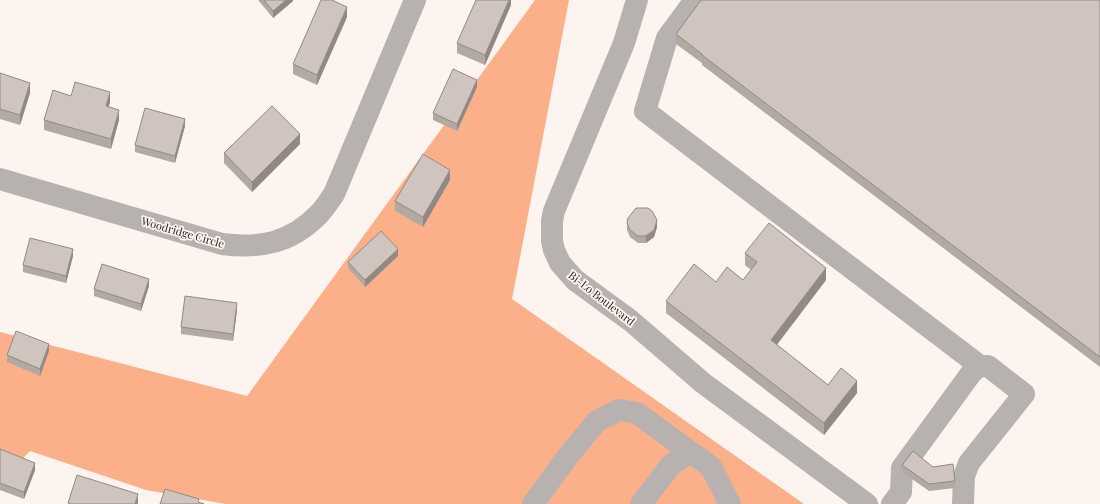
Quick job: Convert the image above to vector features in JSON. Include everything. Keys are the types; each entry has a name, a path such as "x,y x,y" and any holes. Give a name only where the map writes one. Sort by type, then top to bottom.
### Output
{"street":[{"name":"Woodridge Circle","path":"0,179 222,244 242,247 263,245 283,239 304,227 320,214 334,194 415,0"},
{"name":"Bi-Lo Boulevard","path":"636,0 624,43 554,211 552,221 552,241 560,262 575,280 631,321 703,383 866,504"},
{"path":"695,0 667,38 646,111 980,366"},
{"path":"892,504 900,492 902,468 972,372 980,366 988,366 1024,394 969,463 964,476 963,504"},
{"path":"533,504 568,456 597,421 619,410 637,413 711,467 730,504"},
{"path":"641,504 671,465 690,452"}],"shaded area":[{"path":"535,0 569,0 512,299 804,504 226,504 146,490 30,451 0,482 0,332 247,396"}],"building":[{"path":"264,0 286,0 273,11"},
{"path":"321,0 332,0 347,7 317,75 293,64"},
{"path":"476,0 509,0 485,55 457,43"},
{"path":"701,0 1100,0 1100,357 676,34"},
{"path":"453,69 477,80 457,124 433,113"},
{"path":"0,73 30,83 20,115 0,109"},
{"path":"75,82 110,92 106,106 119,110 111,139 44,120 53,90 71,96"},
{"path":"272,106 300,134 252,182 224,153"},
{"path":"145,108 185,119 175,156 135,145"},
{"path":"423,154 450,170 423,217 395,201"},
{"path":"636,208 648,208 652,211 657,220 654,230 646,236 638,236 630,230 627,223 628,218"},
{"path":"769,223 826,268 771,340 828,385 841,368 857,381 824,423 666,301 694,264 716,282 727,267 743,280 757,262 745,253"},
{"path":"381,231 398,249 365,280 348,262"},
{"path":"30,238 73,249 66,276 23,265"},
{"path":"102,264 149,279 141,304 94,289"},
{"path":"185,296 237,303 233,334 181,327"},
{"path":"16,331 49,344 40,369 7,355"},
{"path":"0,449 35,463 24,492 0,483"},
{"path":"913,451 933,467 953,464 955,481 929,484 902,465"},
{"path":"77,475 138,494 135,504 68,503"},
{"path":"165,489 199,499 198,502 204,504 160,504"}]}
